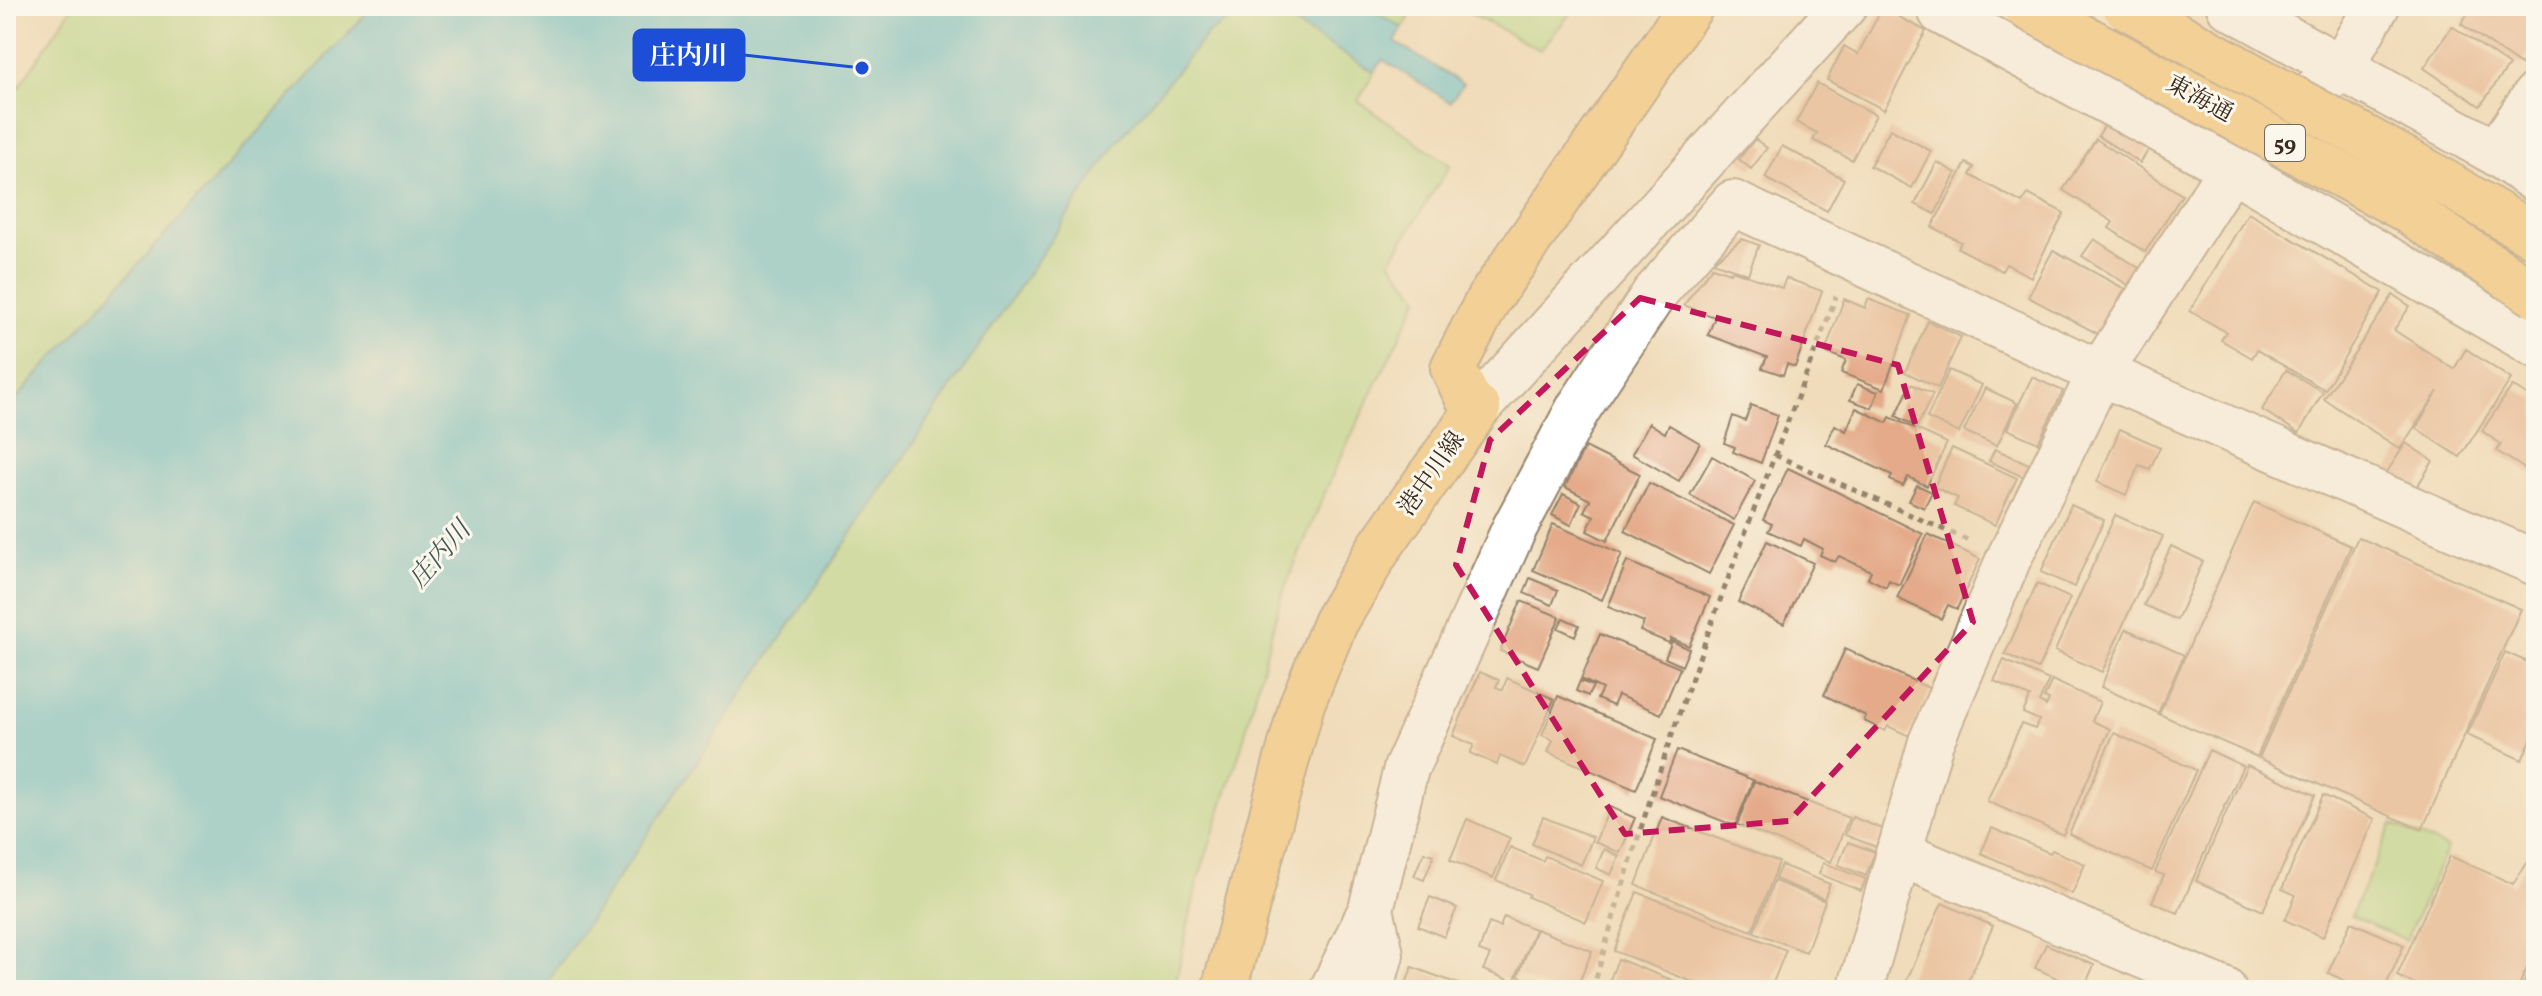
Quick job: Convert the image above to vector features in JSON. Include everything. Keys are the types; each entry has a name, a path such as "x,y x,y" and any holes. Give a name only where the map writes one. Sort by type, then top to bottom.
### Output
{"main road":[{"name":"港中川線","path":"1224,990 1302,704 1335,623 1379,548 1478,408 1468,399 1453,368 1488,300 1691,6"},
{"name":"東海通","path":"2025,6 2403,208 2536,295"},
{"name":"東海通","path":"2125,6 2424,170 2536,237"}],"street":[{"path":"1478,408 1844,6"},
{"path":"1945,6 1941,12 2231,168 2536,345"},
{"path":"2229,6 2496,153 2536,180"},
{"path":"1860,990 1931,742 2009,558 2100,373 2231,168 2342,66 2377,6"},
{"path":"2496,153 2536,94"},
{"path":"1332,990 1371,909 1406,769 1514,529 1578,409 1654,294 1733,203 2100,373 2536,563"},
{"path":"1898,853 2224,990"},
{"path":"1371,909 1381,954 1371,990"}],"path":[{"path":"1593,990 1623,879 1695,664 1851,258"},
{"path":"1775,455 2009,558"}],"highlighted area":[{"path":"1640,298 1898,365 1973,622 1789,821 1625,834 1456,565 1490,440"}],"green space":[{"path":"73,6 373,6 6,410 6,106"},
{"path":"1364,6 1416,6 1403,28"},
{"path":"1456,6 1577,6 1540,50"},
{"path":"1250,9 1274,12 1374,72 1358,101 1450,165 1390,261 1419,297 1335,469 1281,597 1242,745 1197,883 1174,990 542,990 1118,141 1208,33"},
{"path":"2392,824 2447,848 2406,940 2351,916"}],"water":[{"path":"373,6 1364,6 1403,28 1395,42 1463,84 1450,102 1383,60 1374,72 1274,12 1250,9 1208,33 1118,141 542,990 6,990 6,410"}],"building":[{"path":"2473,6 2536,6 2536,43 2521,65 2461,24"},
{"path":"1882,8 1926,31 1884,110 1827,80 1844,46 1858,54"},
{"path":"2452,26 2509,65 2480,106 2424,68"},
{"path":"1817,83 1876,115 1852,160 1813,140 1817,133 1796,122"},
{"path":"2111,115 2153,143 2140,163 2098,136"},
{"path":"1890,129 1931,151 1912,188 1870,166"},
{"path":"1755,139 1767,148 1751,169 1739,159"},
{"path":"2096,139 2182,195 2145,252 2109,228 2113,222 2063,190"},
{"path":"1782,146 1844,179 1827,211 1765,178"},
{"path":"1937,162 1956,173 1935,214 1915,204"},
{"path":"1966,163 1974,167 1970,175 2022,203 2028,194 2064,213 2031,277 2006,264 2002,271 1958,248 1961,242 1932,227"},
{"path":"2248,213 2383,292 2325,390 2257,350 2252,358 2221,340 2226,332 2190,311"},
{"path":"1742,239 1759,245 1748,274 1713,262"},
{"path":"2094,239 2139,268 2128,285 2082,256"},
{"path":"2053,250 2125,289 2100,335 2028,297"},
{"path":"1712,267 1730,273 1732,270 1782,288 1786,278 1822,291 1795,367 1787,364 1783,375 1762,368 1767,357 1708,335 1715,317 1684,305"},
{"path":"2393,295 2410,306 2394,330 2454,369 2466,349 2511,379 2460,457 2416,428 2438,391 2400,449 2324,399"},
{"path":"1844,299 1865,308 1868,299 1911,315 1884,389 1841,373 1846,360 1825,352"},
{"path":"1928,321 1961,337 1938,388 1905,372"},
{"path":"1949,370 1982,385 1959,433 1927,418"},
{"path":"2286,370 2323,392 2299,433 2262,410"},
{"path":"2032,377 2063,391 2038,443 2007,429"},
{"path":"1857,384 1878,392 1872,408 1850,400"},
{"path":"1911,384 1933,394 1917,427 1896,416"},
{"path":"2512,386 2532,398 2536,396 2536,476 2497,451 2501,444 2482,431"},
{"path":"1985,388 2017,403 1997,446 1964,431"},
{"path":"1751,405 1778,415 1761,463 1733,452 1735,447 1724,443 1733,416 1745,421"},
{"path":"1856,408 1887,423 1890,417 1947,443 1927,486 1908,477 1903,486 1890,480 1892,475 1826,444 1835,425 1846,431"},
{"path":"1649,423 1665,433 1669,425 1700,443 1679,481 1632,454"},
{"path":"2120,429 2160,447 2150,469 2139,465 2126,495 2097,482"},
{"path":"2406,443 2433,461 2413,493 2385,475"},
{"path":"1585,447 1640,474 1607,541 1587,531 1594,516 1584,511 1590,500 1565,487"},
{"path":"1952,448 2017,478 1995,525 1954,506 1958,498 1934,487"},
{"path":"1995,449 2029,464 2023,477 1989,461"},
{"path":"1712,456 1755,481 1734,520 1690,495"},
{"path":"1788,468 1923,534 1899,585 1889,580 1886,587 1868,578 1871,571 1839,556 1835,562 1820,555 1823,549 1804,539 1801,546 1768,531 1772,524 1763,520"},
{"path":"1649,483 1734,525 1709,574 1625,531"},
{"path":"1917,485 1932,492 1924,508 1909,501"},
{"path":"1563,494 1581,503 1571,525 1552,515"},
{"path":"2254,502 2351,546 2257,757 2159,714"},
{"path":"2071,505 2104,520 2074,587 2041,572"},
{"path":"2115,515 2163,536 2102,672 2055,651"},
{"path":"1553,524 1622,554 1602,600 1533,570"},
{"path":"1928,534 1980,559 1957,609 1948,605 1941,619 1897,598"},
{"path":"2358,537 2521,609 2422,830 2259,758"},
{"path":"1767,541 1813,563 1784,624 1738,602"},
{"path":"2171,546 2203,561 2177,620 2144,605"},
{"path":"1627,561 1710,597 1689,646 1671,638 1669,643 1640,631 1644,622 1608,607"},
{"path":"1530,578 1558,590 1552,605 1524,593"},
{"path":"2037,583 2070,598 2038,669 2005,654"},
{"path":"1521,601 1560,617 1538,667 1500,651"},
{"path":"1563,618 1579,625 1575,636 1558,628"},
{"path":"2126,629 2184,655 2158,713 2101,687"},
{"path":"1600,634 1680,668 1661,714 1618,695 1613,706 1597,699 1602,689 1581,679"},
{"path":"1672,641 1689,649 1682,666 1665,658"},
{"path":"1845,649 1931,689 1909,736 1888,726 1885,731 1864,721 1866,716 1824,695"},
{"path":"2505,652 2536,666 2536,728 2522,760 2467,735"},
{"path":"2004,660 2049,680 2039,702 2046,706 2049,700 2044,698 2052,680 2100,702 2092,721 2110,729 2063,835 1987,801 2021,724 2035,729 2039,720 2023,713 2030,697 1994,681"},
{"path":"1480,672 1499,680 1496,687 1503,690 1507,678 1554,699 1525,767 1500,756 1497,765 1470,753 1474,745 1453,736"},
{"path":"1580,681 1593,686 1588,696 1576,691"},
{"path":"1558,696 1657,739 1636,790 1548,752 1553,740 1542,735"},
{"path":"2114,733 2196,770 2152,871 2069,834"},
{"path":"1677,750 1753,780 1735,826 1659,796"},
{"path":"2209,750 2243,766 2178,913 2152,902 2164,875 2155,872"},
{"path":"2247,765 2315,795 2263,911 2196,881"},
{"path":"1754,781 1849,818 1831,862 1737,825"},
{"path":"2323,795 2375,819 2323,937 2285,920 2296,895 2282,889"},
{"path":"1610,807 1635,818 1620,853 1595,842"},
{"path":"1543,817 1593,837 1581,865 1532,844"},
{"path":"1662,817 1779,862 1752,931 1636,885"},
{"path":"1852,817 1883,829 1876,847 1845,835"},
{"path":"1467,819 1510,838 1493,878 1450,860"},
{"path":"1992,828 2085,864 2072,894 1981,853"},
{"path":"1848,842 1875,852 1866,876 1838,865"},
{"path":"1510,847 1543,861 1545,856 1603,881 1586,922 1496,880"},
{"path":"1604,849 1619,856 1611,875 1596,868"},
{"path":"2536,850 2536,948 2517,990 2428,990 2397,976 2450,856 2513,884"},
{"path":"1424,852 1434,855 1424,880 1414,876"},
{"path":"1823,863 1866,879 1861,891 1819,874"},
{"path":"1781,865 1830,884 1824,899 1775,879"},
{"path":"1774,881 1825,901 1806,952 1754,932"},
{"path":"1637,892 1786,950 1770,990 1713,990 1614,951"},
{"path":"1430,897 1457,908 1444,937 1418,926"},
{"path":"1942,903 1993,926 1964,990 1913,990 1904,986"},
{"path":"1504,917 1535,929 1514,982 1483,970 1490,955 1479,951 1489,923 1500,927"},
{"path":"2351,922 2404,945 2384,990 2366,990 2328,973"},
{"path":"1536,929 1592,951 1576,990 1552,990 1518,976"},
{"path":"2046,944 2094,965 2083,990 2035,968"},
{"path":"2536,956 2536,990 2521,990"},
{"path":"1618,959 1697,990 1606,990"},
{"path":"1412,967 1475,990 1404,990"}],"place":[{"name":"庄内川","path":"862,68"}]}
